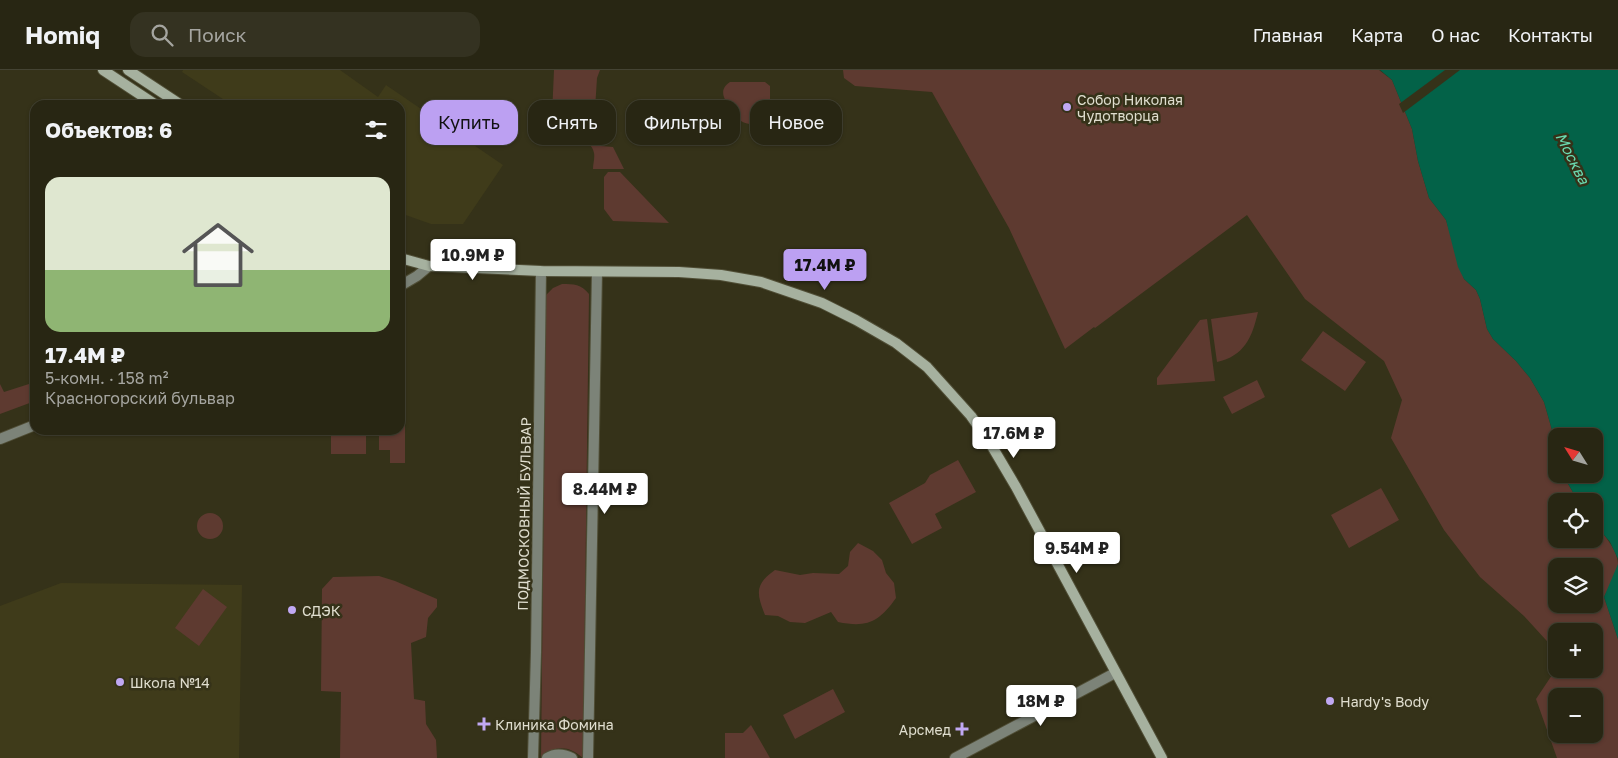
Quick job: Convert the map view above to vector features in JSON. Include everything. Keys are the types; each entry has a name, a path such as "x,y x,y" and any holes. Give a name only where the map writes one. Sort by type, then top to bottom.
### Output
{"main road":[{"path":"103,70 148,100"},
{"path":"128,70 173,100"},
{"path":"405,259 429,266 541,271 679,272 721,275 760,282 822,303 896,343 927,367 971,416 990,443 1016,486 1162,758"}],"street":[{"path":"405,283 429,266"},
{"name":"ПОДМОСКОВНЫЙ БУЛЬВАР","path":"533,758 541,271"},
{"path":"588,758 597,272"},
{"path":"0,439 30,427"},
{"path":"955,758 1115,673"},
{"path":"547,758 560,754 572,758"}],"shaded area":[{"path":"183,70 340,70 378,97 386,85 420,108 420,145 474,145 503,165 463,224 431,224 405,215 405,100 224,100 182,72"},
{"path":"554,70 600,70 597,78 596,100 553,100"},
{"path":"843,70 1379,70 1392,80 1412,129 1418,161 1429,198 1446,220 1464,279 1476,290 1480,299 1487,329 1493,339 1516,361 1530,378 1544,402 1551,428 1548,428 1548,483 1568,483 1573,493 1548,493 1548,548 1603,548 1603,534 1617,559 1616,572 1604,597 1618,639 1618,758 1557,758 1552,743 1603,743 1603,688 1548,688 1548,733 1536,699 1550,678 1603,678 1603,623 1548,623 1548,642 1524,616 1480,577 1444,530 1391,438 1402,400 1384,361 1305,299 1247,215 1065,349 1009,228 932,92 855,86 844,78"},
{"path":"730,82 765,82 770,86 770,100 750,100 750,124 744,123 740,120 740,100 725,100 723,91"},
{"path":"590,145 613,147 624,169 593,169 594,153"},
{"path":"608,172 620,172 669,223 613,221 604,209 604,177"},
{"path":"562,284 577,285 589,294 583,758 572,751 562,748 551,751 541,758 546,295 553,288"},
{"path":"1258,312 1250,338 1234,355 1217,362 1211,319"},
{"path":"1207,319 1215,381 1157,385 1157,378 1200,320"},
{"path":"1323,331 1366,362 1345,391 1301,360"},
{"path":"1257,380 1265,397 1232,414 1223,397"},
{"path":"0,384 4,392 29,384 30,403 0,414"},
{"path":"331,435 366,435 366,454 331,454"},
{"path":"379,435 405,435 405,463 390,463 390,450 379,450"},
{"path":"958,460 976,492 935,514 942,528 912,544 889,503 925,483 930,475"},
{"path":"1381,488 1399,520 1349,548 1331,515"},
{"path":"210,513 219,517 223,526 219,535 210,539 201,535 197,526 201,517"},
{"path":"858,543 873,551 882,560 886,573 894,583 896,598 878,618 865,623 848,624 838,622 831,612 805,623 790,622 778,616 765,615 760,601 759,590 768,575 775,570 800,575 813,573 839,574 848,566 850,552"},
{"path":"379,576 437,599 437,607 428,618 426,637 411,643 414,699 425,701 426,724 436,740 437,758 340,758 341,692 321,691 322,589 333,577"},
{"name":"Школа №14","path":"61,583 242,585 239,758 0,758 0,606"},
{"path":"203,589 227,607 199,646 175,628"},
{"path":"833,689 845,712 795,739 783,715"},
{"path":"751,725 770,758 725,758 725,733 743,733"}],"water":[{"name":"Москва","path":"1380,70 1618,70 1618,559 1610,542 1603,534 1603,493 1573,493 1568,483 1603,483 1603,428 1551,428 1544,402 1530,378 1516,361 1493,339 1487,329 1476,290 1464,279 1458,267 1446,220 1429,198 1418,161 1412,129 1392,80"},
{"path":"1618,564 1618,639 1604,597"}],"pier":[{"path":"1445,70 1460,70 1403,113 1399,104"}],"place":[{"name":"Собор Николая Чудотворца","path":"1067,107"},
{"name":"СДЭК","path":"292,610"},
{"name":"Школа №14","path":"120,682"},
{"name":"Hardy's Body","path":"1330,701"},
{"name":"Клиника Фомина","path":"484,724"},
{"name":"Арсмед","path":"962,729"}]}
